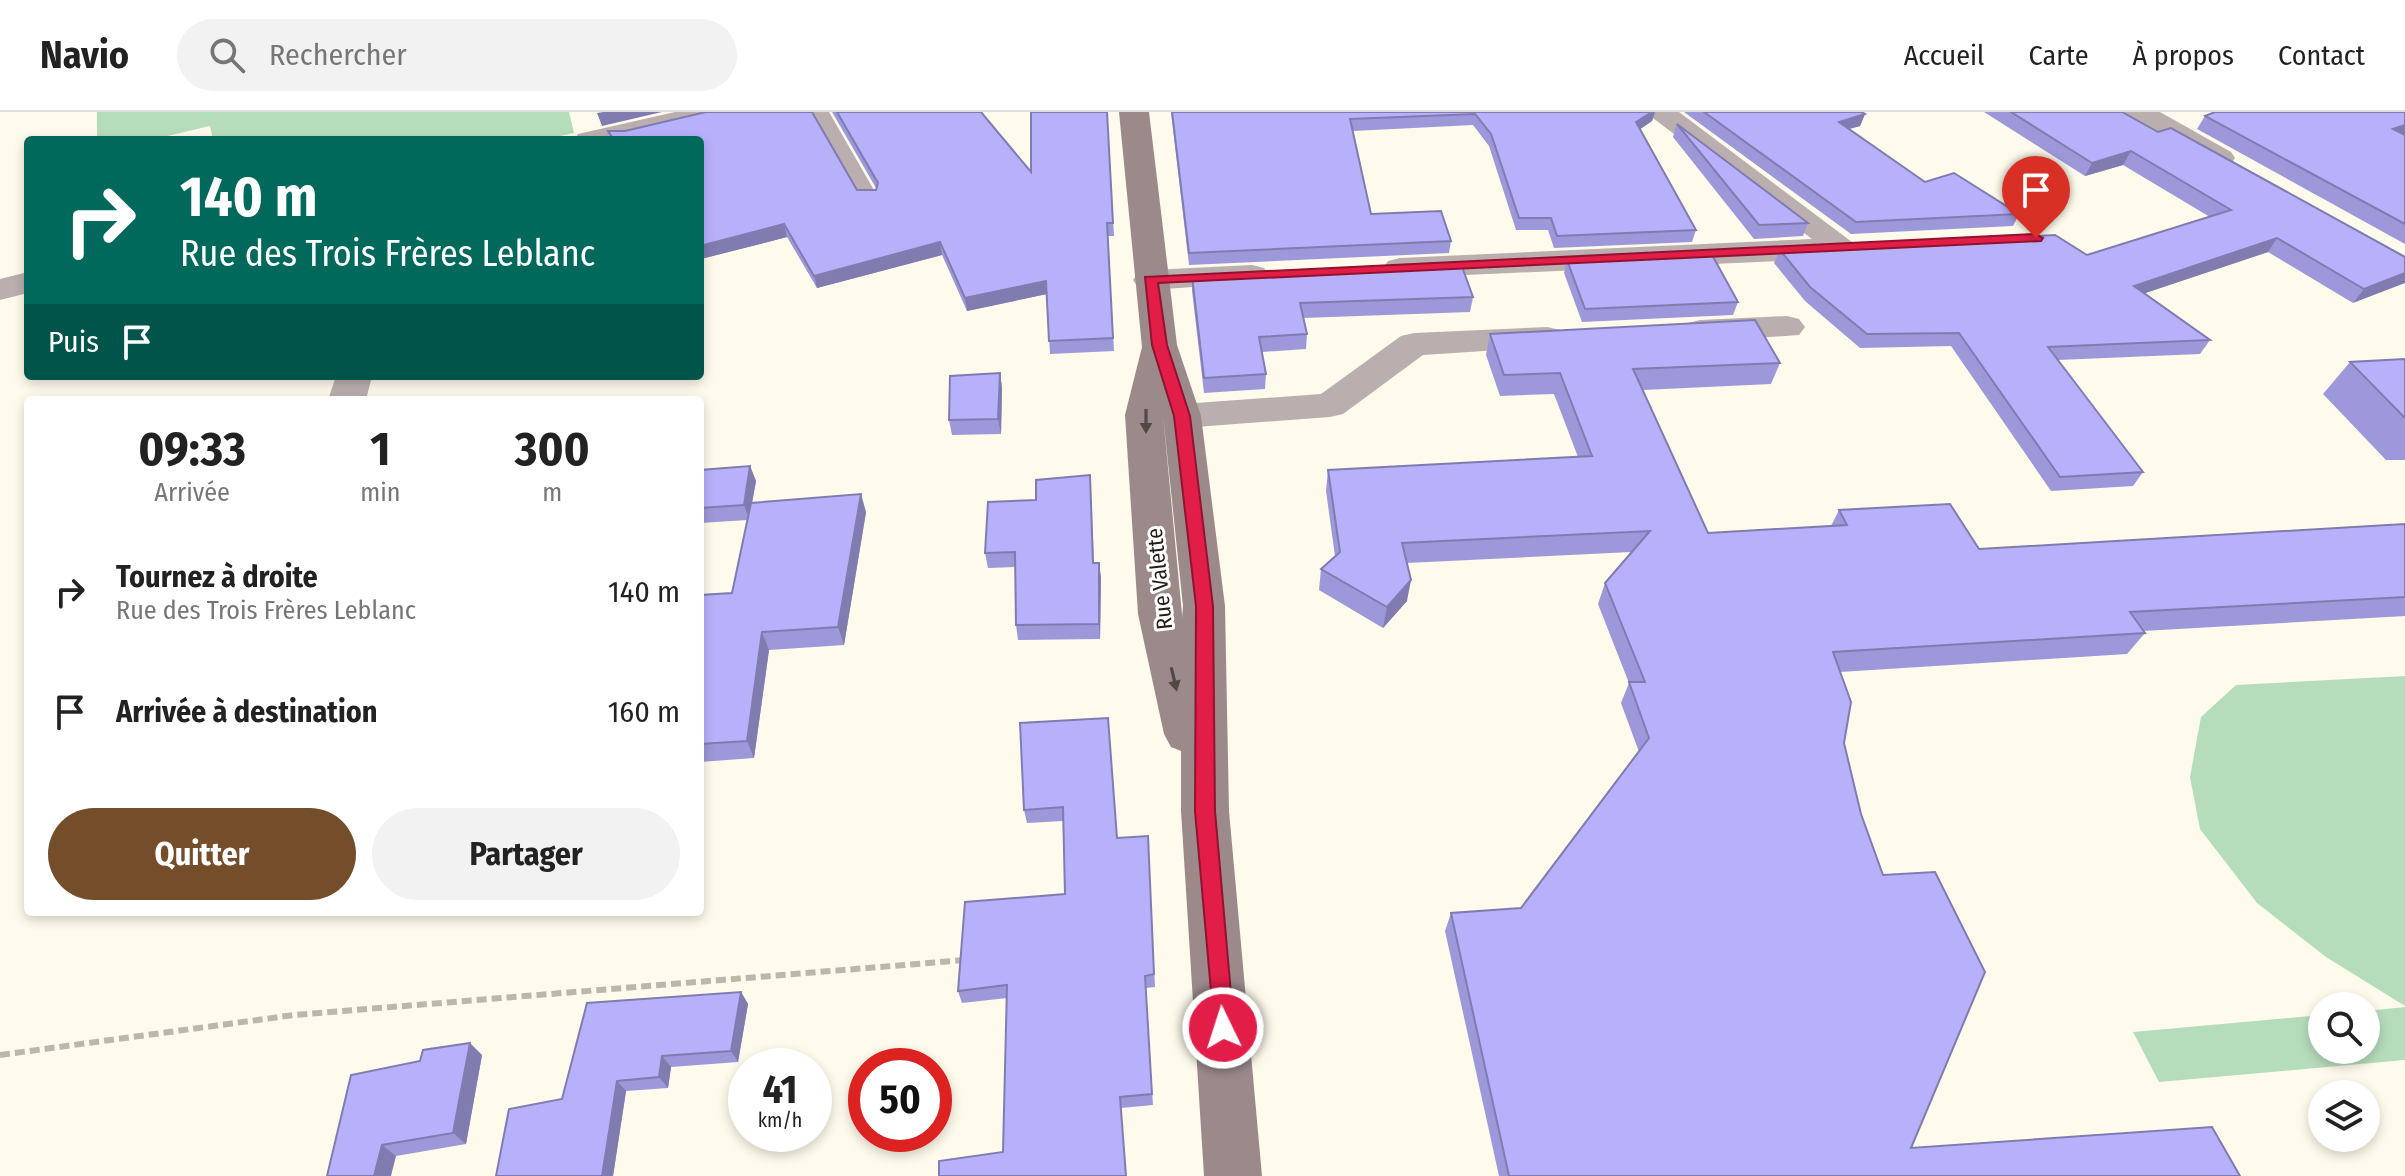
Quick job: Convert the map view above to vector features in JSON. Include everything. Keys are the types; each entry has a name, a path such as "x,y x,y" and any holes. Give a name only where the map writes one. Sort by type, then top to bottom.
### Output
{"main road":[{"name":"Rue Valette","path":"1134,112 1159,345 1182,416 1204,606 1205,811 1233,1176"},
{"name":"Rue Valette","path":"1159,345 1144,415 1160,614 1205,811"}],"street":[{"path":"607,136 714,112"},
{"path":"1371,269 1858,247 1660,112"},
{"path":"2139,112 2245,172"},
{"path":"1150,280 1276,274"},
{"path":"0,290 24,283"},
{"path":"1663,332 1787,327"},
{"path":"1182,416 1330,405 1414,344 1585,336"}],"lane":[{"path":"820,112 869,197"}],"path":[{"path":"0,1055 294,1015 978,959"}],"green space":[{"path":"97,112 569,112 574,133 560,136 212,136 210,126 167,136 97,136"},
{"path":"2405,676 2405,1006 2326,957 2257,903 2200,829 2190,777 2201,717 2236,685"},
{"path":"2405,1007 2405,1060 2380,1062 2380,1010"},
{"path":"2308,1016 2308,1064 2360,1064 2159,1082 2133,1032"}],"building":[{"path":"706,112 812,112 857,190 876,190 878,183 837,112 981,112 1031,172 1031,112 1107,112 1113,223 1107,223 1113,338 1049,341 1046,281 965,298 940,242 814,276 784,224 704,245 704,136 611,136 608,131 625,131"},
{"path":"1172,112 1652,112 1636,122 1696,230 1557,236 1551,218 1519,218 1491,134 1475,114 1350,119 1371,214 1441,211 1451,241 1189,253"},
{"path":"1704,112 1862,112 1865,114 1839,122 1925,182 1954,173 2019,214 1856,222"},
{"path":"2011,112 2122,112 2158,132 2171,128 2405,257 2405,273 2364,289 2277,238 2134,286 2210,340 2048,347 2143,472 2060,477 1959,333 1867,334 1810,287 1780,250 2055,235 2087,255 2231,210 2131,151 2092,163"},
{"path":"2215,112 2405,112 2405,125 2393,129 2405,135 2405,224 2205,116"},
{"path":"1677,124 1808,223 1759,225"},
{"path":"1711,253 1738,302 1585,309 1567,260"},
{"path":"1461,264 1473,297 1300,303 1307,334 1259,337 1266,374 1204,378 1192,276"},
{"path":"1755,320 1780,363 1633,369 1708,533 1847,525 1839,510 1950,504 1979,549 2405,524 2405,597 2130,612 2145,633 1833,652 1851,702 1844,743 1861,814 1883,875 1935,872 1985,972 1911,1148 2212,1127 2240,1176 1509,1176 1451,913 1521,908 1649,738 1629,682 1645,682 1605,583 1650,531 1402,543 1411,580 1387,607 1321,569 1340,552 1328,470 1592,456 1560,373 1504,375 1490,334"},
{"path":"2405,359 2405,418 2350,362"},
{"path":"1000,373 998,419 949,420 950,376"},
{"path":"750,466 744,505 704,508 704,470"},
{"path":"1090,475 1093,563 1099,563 1099,624 1016,625 1015,552 985,553 988,502 1036,500 1036,480"},
{"path":"861,494 838,627 762,632 747,741 704,744 704,595 732,593 751,503"},
{"path":"1108,718 1117,838 1148,836 1154,974 1145,976 1152,1094 1120,1097 1126,1176 939,1176 939,1161 1003,1152 1007,985 958,991 965,902 1065,894 1063,807 1024,810 1020,723"},
{"path":"741,992 732,1048 728,1051 662,1056 659,1077 617,1081 602,1176 496,1176 509,1109 562,1099 587,1003"},
{"path":"470,1043 453,1133 382,1145 374,1176 327,1176 351,1075 420,1061 423,1050"}],"route":[{"path":"1223,1028 1205,811 1204,606 1182,416 1159,345 1150,280 2036,238"}]}
